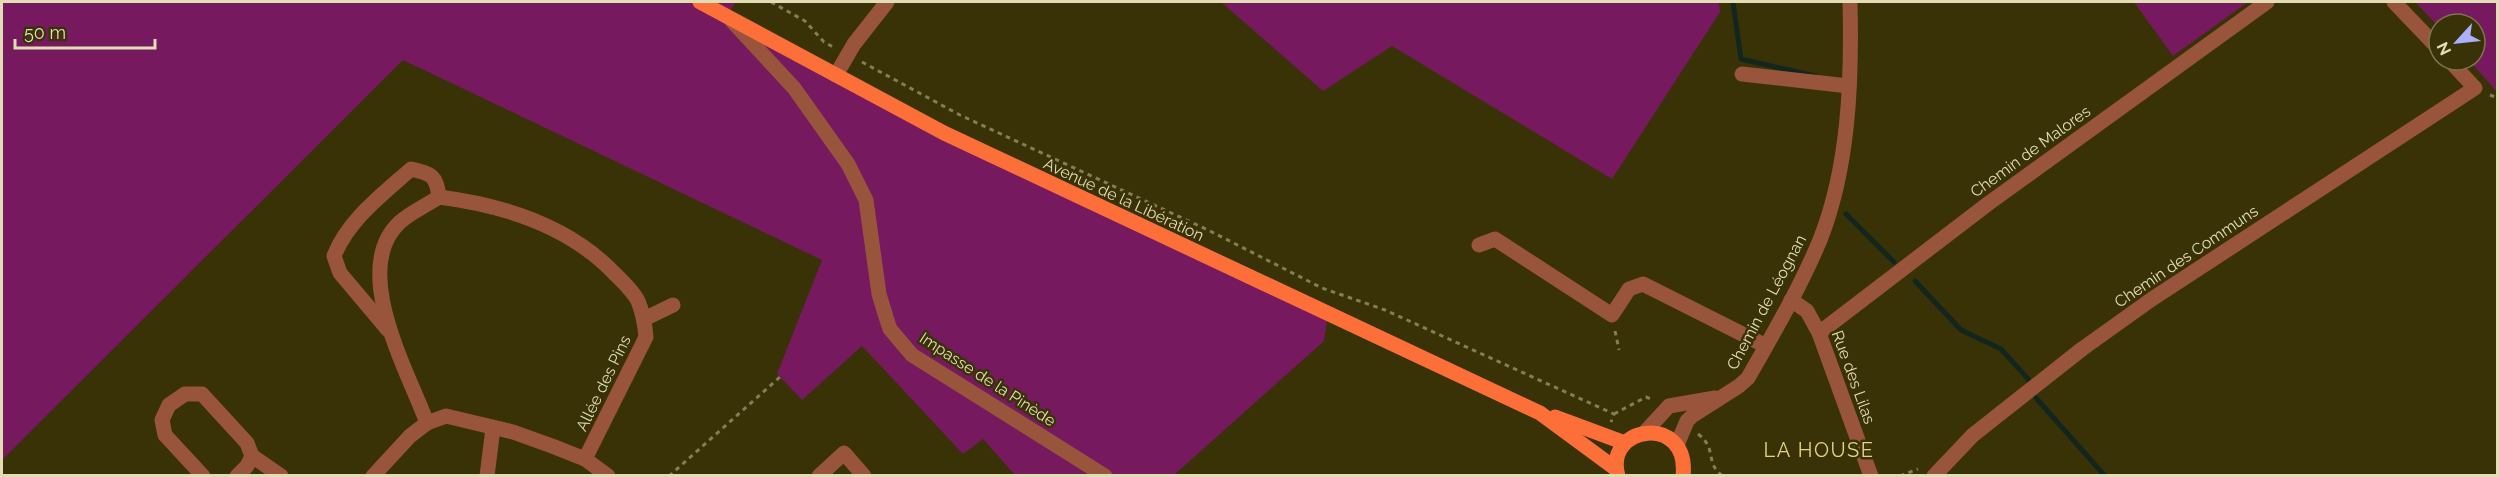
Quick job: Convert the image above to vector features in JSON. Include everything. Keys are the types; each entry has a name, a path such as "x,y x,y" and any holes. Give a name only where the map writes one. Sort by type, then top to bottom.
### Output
{"main road":[{"name":"Avenue de la Libération","path":"700,2 975,148 1540,413 1625,443"},
{"name":"Avenue de la Libération","path":"1540,413 1617,472"},
{"path":"1617,472 1620,451 1625,443 1645,432 1666,436 1677,445 1683,470 1697,476"}],"street":[{"path":"836,75 848,54 887,2"},
{"name":"Chemin de Léognan","path":"1677,445 1687,421 1748,378 1791,300 1820,240 1836,183 1848,86 1850,2"},
{"name":"Chemin de Malores","path":"1819,333 1989,202 2266,2"},
{"path":"2394,2 2427,36"},
{"name":"Impasse de la Pinède","path":"726,15 794,88 848,165 866,200 879,294 890,329 912,355 1105,476"},
{"name":"Chemin des Communs","path":"1934,476 1973,435 2058,368 2152,300 2475,88 2460,72"},
{"path":"1742,74 1848,86"},
{"path":"394,337 340,273 334,256 339,242 370,206 411,168 429,173 437,183 440,197 400,222 388,239 382,257 381,296 427,423"},
{"name":"Allée des Pins","path":"440,197 476,202 510,212 580,244 625,284 637,300 644,319 646,337 585,459"},
{"path":"1479,245 1495,239 1612,315 1629,289 1643,284 1766,346"},
{"name":"Rue des Lilas","path":"1791,300 1807,311 1819,333 1871,476"},
{"path":"644,319 673,306"},
{"path":"203,476 165,435 162,420 169,405 185,394 202,394 247,443 252,456 282,476"},
{"name":"Chemin de Léognan","path":"1645,432 1669,406 1723,397"},
{"path":"373,476 410,436 427,423 446,416 523,436 585,459 608,476"},
{"path":"487,476 493,428"},
{"path":"819,476 844,453 864,476"},
{"path":"237,476 247,466 252,456"}],"path":[{"path":"771,2 778,3 805,21 824,42 960,115 1208,230 1322,288 1385,310 1614,414 1607,436"},
{"path":"669,476 780,377"}],"shaded area":[{"path":"2,2 736,2 727,14 803,57 1328,315 1324,341 1174,475 1015,475 983,439 963,454 862,346 802,400 777,374 822,260 403,60 2,460"},
{"path":"1221,2 1719,2 1720,12 1612,179 1392,46 1323,91"},
{"path":"2134,2 2248,2 2173,56"},
{"path":"2415,2 2497,2 2497,92 2480,72 2487,72 2487,12 2427,12 2427,14"}],"waterway":[{"path":"1733,2 1741,59 1815,76"},
{"path":"1846,214 1894,262"},
{"path":"1915,281 1961,330 2001,349 2029,380"},
{"path":"2036,398 2105,476"}],"district":[{"name":"LA HOUSE","path":"1819,450"}]}
